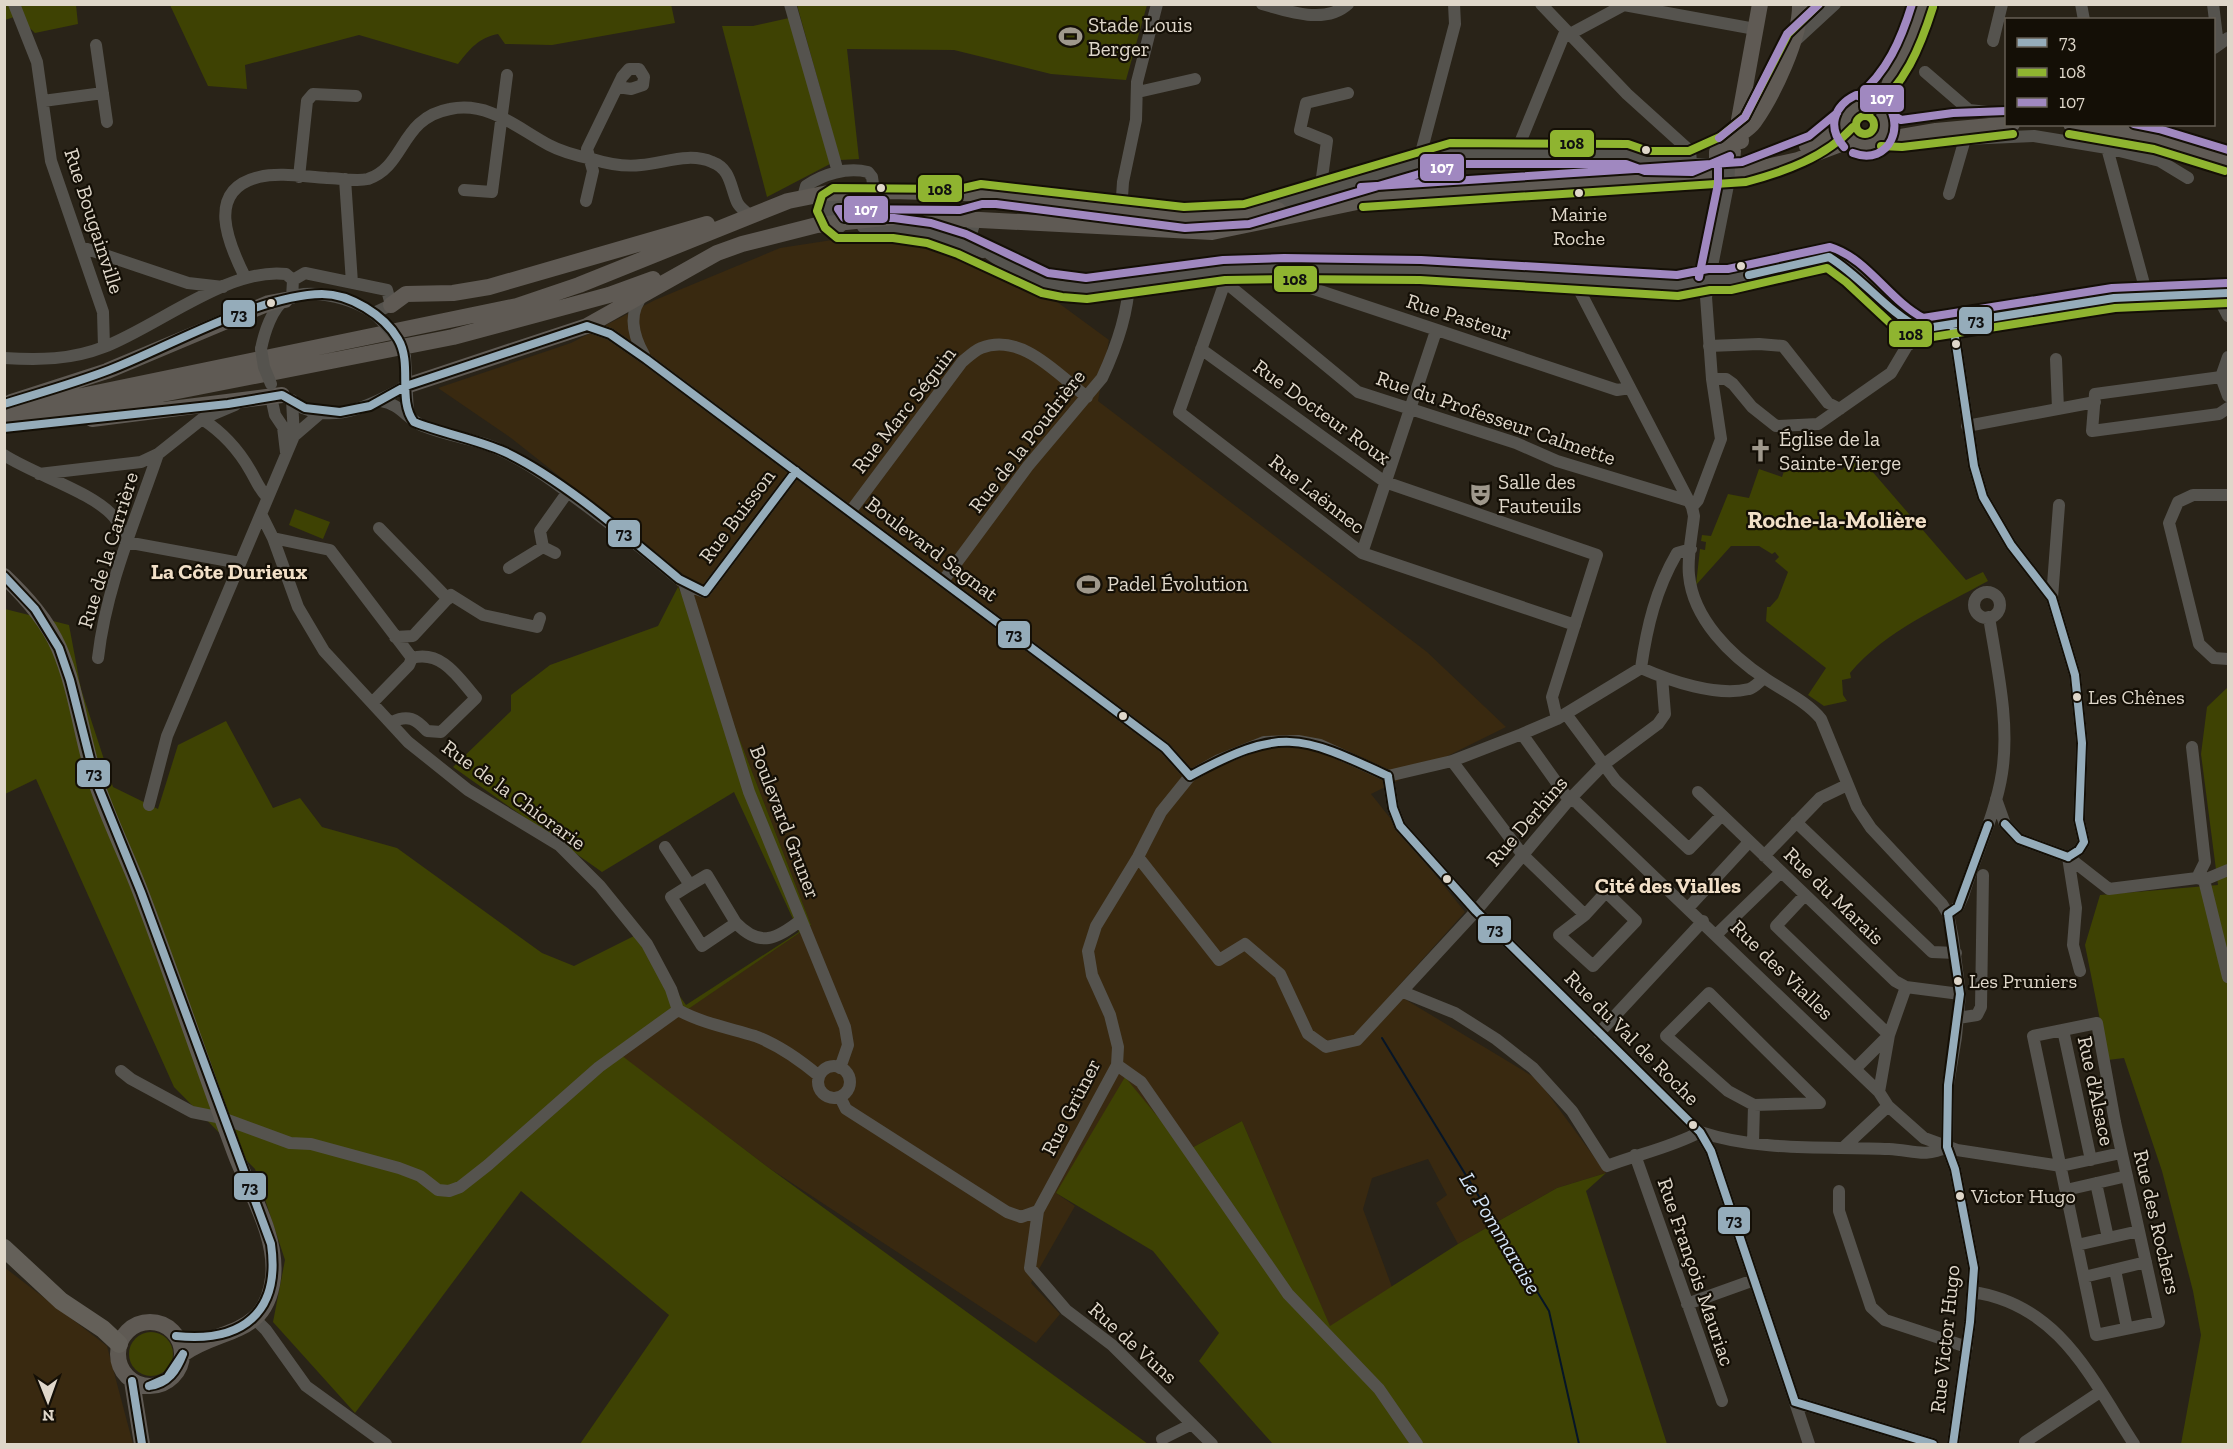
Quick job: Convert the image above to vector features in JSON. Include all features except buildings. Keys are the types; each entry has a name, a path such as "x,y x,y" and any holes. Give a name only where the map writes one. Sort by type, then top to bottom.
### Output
{"highway":[{"path":"4,1248 61,1302 103,1329 119,1344"}],"main road":[{"path":"1729,149 1760,4"},
{"path":"1729,149 1753,124 1796,40 1800,4"},
{"path":"1845,120 1845,131 1851,140 1871,144 1884,124 1889,82 1917,26 1923,4"},
{"path":"1776,163 1830,135 1845,120 1852,108 1864,104 1889,82"},
{"path":"1864,104 1875,106 1884,124 1901,137 1936,130 2005,125"},
{"path":"1884,124 1891,129 1901,131 1953,123 2005,121"},
{"path":"2082,126 2156,139 2229,161"},
{"path":"4,412 517,306 579,285 749,215 795,199 844,191 1023,197 1184,219 1246,214 1362,197 1716,176 1798,159 1851,140"},
{"path":"4,427 464,334 609,295 742,244 837,225 904,216 1212,232 1356,202 1446,193"},
{"path":"406,386 587,326 715,254 739,238 796,222 800,216 795,199"},
{"path":"382,312 406,294 453,293 489,287 679,230 749,215"},
{"path":"4,404 107,371 262,306 289,299"},
{"path":"4,427 245,401 279,394"},
{"path":"4,576 41,618 58,645 71,677 95,778 140,889 222,1118 267,1234 273,1259 270,1295 256,1320 183,1354 173,1376 163,1383 150,1386 132,1381"},
{"path":"142,1444 132,1381 118,1361 119,1344 131,1328 147,1322 165,1326 176,1336 183,1354"},
{"path":"176,1336 190,1338 220,1336"},
{"path":"138,1413 150,1386"}],"street":[{"name":"Rue Bougainville","path":"14,4 34,50 51,160 103,312 104,347"},
{"path":"790,4 838,172"},
{"path":"1121,212 1123,182 1136,120 1137,82 1157,4"},
{"path":"1262,4 1301,15 1320,15 1348,4"},
{"path":"1422,163 1422,149 1455,24 1454,4"},
{"path":"1541,4 1627,94 1690,151 1691,162"},
{"path":"1796,40 1835,4"},
{"path":"1993,41 2002,4"},
{"path":"1516,156 1568,32 1620,6 1755,29"},
{"path":"2216,46 2229,38"},
{"path":"96,45 107,122"},
{"path":"1925,72 1969,110 2005,114"},
{"path":"464,190 492,192 507,75"},
{"path":"1138,92 1195,79"},
{"path":"586,201 593,171 587,149 618,87"},
{"path":"43,101 103,93"},
{"path":"1320,192 1327,141 1300,130 1306,103 1348,93"},
{"path":"299,177 307,101 313,94 356,96"},
{"path":"245,277 227,238 225,211 230,195 242,183 261,177 366,179 387,170 408,135 427,116 451,108 476,107 501,117 552,146 615,165 638,166 691,157 710,160 720,165 726,172 738,204 749,215"},
{"path":"1949,194 1965,139 2034,136 2107,148 2160,160 2188,178"},
{"path":"2107,148 2147,295"},
{"path":"1246,214 1452,153 1516,156 1628,154 1646,161 1691,162 1729,149 1728,185 1706,297 1712,379 1721,439 1698,500 1690,504 1574,280"},
{"path":"795,199 806,186 825,175 838,172 868,172 872,177 874,191"},
{"path":"345,179 352,283"},
{"path":"981,194 960,200 835,198 827,205 828,213 837,225 894,228 929,234 995,257"},
{"path":"982,219 975,221 971,234 974,241 995,257 1026,274 1063,287 1086,289 1129,282 1225,276 1284,268 1420,270 1678,286 1709,279 1729,280 1829,257 1853,273 1909,324 1921,329 2147,295 2223,294 2229,316"},
{"path":"81,247 188,283 223,287"},
{"name":"Rue Pasteur","path":"1284,268 1287,277 1293,282 1617,390 1630,388"},
{"path":"4,358 61,359 104,347 245,277 289,277 305,273 387,291 382,312"},
{"path":"1853,273 1854,288 1903,332 1907,346"},
{"name":"Rue Laënnec","path":"1225,276 1179,412 1362,553 1575,625"},
{"name":"Rue du Professeur Calmette","path":"1225,276 1358,392 1516,443 1557,460 1690,504"},
{"path":"289,277 289,299"},
{"name":"Rue de la Poudrière","path":"943,582 1028,466 1102,378 1110,362 1129,297 1129,282"},
{"path":"294,436 279,394 264,368 261,349 263,335 270,320 289,299 323,294 350,300 382,312 398,339 405,357 408,414"},
{"path":"645,294 637,303 632,322 635,339 646,359"},
{"path":"1953,324 1974,466 1990,512 2011,545 2052,598"},
{"name":"Boulevard Sagnat","path":"587,326 610,334 646,359 1165,748 1190,776"},
{"path":"1712,379 1726,379 1733,384 1752,407 1776,426 1818,424 1891,373 1907,346 1934,328"},
{"path":"1362,553 1436,331"},
{"name":"Rue Marc Séguin","path":"850,512 962,362 980,348 1001,344 1026,350 1087,398"},
{"path":"1709,346 1759,344 1784,346 1828,404 1840,409"},
{"name":"Rue Docteur Roux","path":"1201,349 1385,482 1597,555 1575,625"},
{"path":"2229,357 2222,377 2229,396"},
{"path":"2056,359 2058,409"},
{"path":"2222,377 2095,394 2092,431 2219,414 2229,408"},
{"path":"279,394 304,408 323,411 356,409 381,401 406,386"},
{"path":"279,394 275,415 283,427 287,454"},
{"path":"37,474 141,462 158,454 202,419 245,401"},
{"name":"Rue Buisson","path":"381,401 390,402 408,414 414,422 425,427 487,445 516,458 658,561 686,586 705,592 796,471"},
{"path":"1967,426 2095,402"},
{"path":"149,805 167,736 261,514 264,494 287,454 294,436 323,411"},
{"path":"202,419 217,429 235,448 264,494"},
{"name":"Rue de la Carrière","path":"98,658 102,621 126,542 158,454"},
{"path":"4,455 37,474 92,498 118,523 126,542 240,563"},
{"path":"543,547 540,531 567,493"},
{"path":"2229,495 2193,495 2178,502 2169,523 2199,644 2214,658 2229,659"},
{"name":"Rue Victor Hugo","path":"1690,504 1694,516 1688,574 1692,591 1704,619 1733,653 1764,678 1812,708 1821,719 1857,807 1871,828 1926,885 1948,914 1956,953 1960,993 1948,1085 1947,1147 1955,1169 1972,1249 1972,1292 1953,1444"},
{"path":"2059,505 2052,598 2075,675 2082,743 2079,820 2084,842 2079,850 2068,857"},
{"name":"Rue de la Chiorarie","path":"261,514 273,538 298,607 324,651 392,722 408,742 468,790 559,845 600,886 647,944 678,1010"},
{"path":"379,528 448,598"},
{"path":"273,538 330,550 412,658"},
{"path":"543,547 555,553"},
{"path":"509,568 543,547"},
{"path":"1190,776 1219,760 1264,742 1298,741 1320,746 1388,776 1452,761 1562,717 1641,668 1648,624 1664,575 1677,553 1692,549"},
{"name":"Boulevard Gruner","path":"686,586 749,792 845,1027 848,1045 840,1068"},
{"path":"396,637 414,636 451,596 483,615 537,627 540,618"},
{"path":"1948,914 1958,907 1996,799 2002,771 2001,689 1989,617"},
{"path":"1575,625 1552,698 1562,717 1616,781 1689,849 1721,816"},
{"path":"392,722 417,719 427,731 441,732 476,698 443,661 434,656 412,658"},
{"path":"373,702 409,665 412,658"},
{"path":"1641,668 1686,686 1715,689 1751,689 1764,678"},
{"name":"Rue Derhins","path":"1138,857 1220,960 1245,944 1280,974 1308,1034 1326,1047 1357,1040 1476,911 1569,800 1603,765 1658,724 1665,714 1662,677"},
{"name":"Rue des Vialles","path":"1522,734 1569,800 1576,801 1689,907 1879,1092 1888,1106 1924,1138 1947,1147"},
{"path":"2192,747 2205,862 2200,879 2229,977"},
{"path":"1452,761 1522,854 1585,915"},
{"name":"Rue Grüner","path":"1030,1268 1038,1211 1117,1065 1118,1047 1110,1015 1092,975 1088,951 1096,926 1138,857 1161,812 1190,776"},
{"name":"Rue du Val de Roche","path":"1388,776 1393,808 1400,826 1476,911 1700,1132 1780,1148 1891,1149 1932,1154 1947,1147"},
{"path":"1764,856 1820,798 1847,785"},
{"name":"Rue du Marais","path":"1698,792 1895,981 1906,987"},
{"path":"1996,799 2006,824 2019,839 2068,857 2109,889 2200,879 2229,870"},
{"path":"1796,822 1932,952 1956,953"},
{"path":"1689,907 1749,842"},
{"path":"665,847 690,885"},
{"path":"2068,857 2076,908 2073,945 2080,971"},
{"path":"1717,934 1780,872"},
{"path":"736,923 702,946 671,897 707,875 736,923 748,935 761,939 782,935 801,920"},
{"path":"1958,1018 1977,1015 1981,1007 1983,875"},
{"path":"1606,892 1636,921 1593,966 1558,935 1585,915 1606,892"},
{"path":"1805,895 1776,927 1889,1035"},
{"path":"1599,1033 1703,921"},
{"path":"1879,1092 1889,1035 1906,987 1960,993"},
{"path":"1403,992 1455,1013 1496,1039 1533,1068 1572,1111 1607,1166 1635,1155 1675,1145 1700,1132 1711,1151 1809,1444"},
{"path":"1709,993 1820,1103 1754,1105 1728,1091 1666,1036 1709,993"},
{"path":"121,1071 131,1079 192,1112 222,1118 290,1143 311,1144 399,1168 420,1176 438,1190 452,1191 460,1187 547,1115 598,1066 678,1010 694,1019 757,1037 796,1058 819,1076 820,1092 829,1098 840,1097 850,1085 848,1075 840,1068 830,1067 819,1076"},
{"name":"Rue des Rochers","path":"2097,1023 2121,1153 2159,1322 2096,1335 2033,1036 2063,1030 2097,1023"},
{"name":"Rue d'Alsace","path":"2063,1030 2091,1160"},
{"path":"1855,1069 1889,1035"},
{"path":"1117,1065 1141,1082 1288,1294 1379,1389 1418,1444"},
{"path":"840,1097 846,1109 1007,1212 1021,1217 1038,1211"},
{"path":"1753,1143 1754,1105"},
{"path":"1843,1148 1888,1106"},
{"path":"1947,1147 2061,1166 2121,1153"},
{"name":"Rue François Mauriac","path":"1635,1155 1722,1401"},
{"path":"2066,1190 2127,1176"},
{"path":"2096,1183 2108,1238"},
{"path":"1839,1191 1839,1211 1871,1307 1885,1320 1966,1347"},
{"path":"2077,1245 2139,1231"},
{"path":"2084,1277 2146,1262"},
{"name":"Rue de Vuns","path":"1030,1268 1066,1310 1112,1345 1212,1444"},
{"path":"2115,1270 2127,1328"},
{"path":"1687,1304 1755,1280"},
{"path":"1972,1292 1989,1294 2016,1304 2044,1320 2065,1340 2134,1444"},
{"path":"256,1320 266,1330 306,1386 386,1444"},
{"path":"2025,1442 2100,1392"},
{"path":"1795,1402 1933,1444"},
{"path":"1162,1439 1192,1424"}],"shaded area":[{"path":"671,4 675,23 552,45 505,44 498,34 480,41 458,64 359,35 245,65 247,89 208,86 170,5"},
{"path":"5,5 76,5 78,24 35,33 17,16 5,20"},
{"path":"797,5 1147,5 1126,80 1051,74 954,50 847,49 859,159 840,160"},
{"path":"789,18 830,164 767,197 722,26 753,26"},
{"path":"865,235 940,247 1034,285 1109,340 1098,401 1427,652 1506,727 1371,794 1465,912 1393,992 1537,1079 1606,1173 1557,1188 1458,1244 1436,1203 1447,1195 1428,1159 1372,1178 1363,1209 1392,1287 1330,1327 1242,1121 1186,1151 1056,1193 1075,1206 1031,1283 1060,1314 1036,1343 769,1168 620,1055 811,925 691,613 678,587 611,517 511,438 438,388 571,343 655,300 780,248"},
{"path":"1858,455 1966,580 1983,572 1988,581 1897,632 1864,658 1850,673 1851,678 1842,680 1843,695 1847,701 1824,706 1808,695 1826,668 1766,621 1767,607 1770,607 1778,598 1788,572 1775,561 1779,557 1775,552 1772,554 1759,546 1731,546 1696,585 1700,549 1705,550 1706,542 1701,541 1702,535 1711,536 1728,494 1749,498 1759,469 1782,477 1786,465 1842,470"},
{"path":"295,509 330,522 323,539 289,525"},
{"path":"678,587 691,613 811,925 621,1055 769,1168 1148,1444 580,1444 669,1315 521,1191 355,1413 273,1322 285,1260 255,1169 174,1087 36,779 5,794 5,609 69,625 81,689 113,787 158,809 178,745 226,721 273,808 300,798 322,827 397,848 542,953 574,966 636,935 686,1005 799,932 734,792 602,872 453,767 511,711 511,695 550,665 658,626"},
{"path":"2228,687 2228,1444 2181,1444 2201,1335 2193,1291 2162,1171 2124,1058 2108,1060 2085,945 2100,895 2218,885 2201,754 2207,707"},
{"path":"1125,1077 1186,1151 1242,1121 1330,1326 1458,1244 1557,1188 1606,1173 1586,1191 1667,1444 1273,1444 1199,1361 1219,1333 1153,1251 1056,1193"},
{"path":"4,1267 107,1346 133,1444 5,1444"},
{"path":"151,1332 160,1333 167,1338 172,1345 172,1363 167,1370 160,1375 151,1376 142,1375 135,1370 130,1363 129,1354 130,1345 135,1338 142,1333"}],"waterway":[{"name":"Le Pommaraise","path":"1382,1038 1549,1311 1579,1444"}],"transit line":[{"name":"108","path":"1819,4 1788,34 1745,117 1720,137 1689,151 1648,151 1628,144 1450,143 1244,204 1184,207 981,184 959,189 833,188 822,195 817,211 825,228 837,238 893,238 927,243 958,254 1042,293 1087,299 1225,280 1284,279 1420,280 1678,296 1710,290 1731,290 1827,268 1846,282 1890,323 1920,339 2115,308 2228,303"},
{"name":"107","path":"1719,138 1745,117 1787,34 1819,4"},
{"name":"107","path":"1858,96 1885,66 1903,30 1912,4"},
{"name":"108","path":"1870,112 1893,90 1910,65 1933,7"},
{"name":"107","path":"1844,147 1835,132 1834,125 1842,105 1856,95 1881,97 1894,118 1891,140 1886,148 1877,154 1866,156 1853,153"},
{"name":"107","path":"1893,115 1901,120 1953,113 2005,111"},
{"name":"107","path":"1361,187 1742,162 1809,136 1837,113"},
{"name":"108","path":"1865,116 1871,119 1874,125 1871,131 1865,134 1859,131 1856,125 1859,119 1865,116"},
{"name":"107","path":"2144,126 2228,150"},
{"name":"108","path":"1363,207 1746,182 1804,162 1830,147 1853,127"},
{"name":"108","path":"1881,146 1902,147 2013,134"},
{"name":"108","path":"2069,134 2154,149 2225,171"},
{"name":"107","path":"1730,156 1692,172 1645,171 1626,164 1453,164 1249,224 1185,228 996,204 982,204 960,210 838,209 844,218 894,218 931,223 966,234 1048,273 1086,278 1223,260 1284,258 1421,260 1677,275 1708,269 1728,269 1830,247 1855,260 1899,301 1923,318 2112,288 2228,283"},
{"name":"107","path":"1699,277 1718,184 1718,164"},
{"name":"73","path":"1749,275 1829,257 1908,322 1921,329 2114,298 2228,293"},
{"name":"73","path":"4,404 109,370 242,312 270,303 322,294 355,302 375,314 392,330 402,349 406,403 414,422 494,447 527,464 573,493 679,579 705,592 796,471"},
{"name":"73","path":"1953,324 1974,466 1983,497 2011,545 2052,598 2075,675 2082,743 2079,820 2084,842 2079,850 2068,857"},
{"name":"73","path":"4,428 228,404 282,395 305,408 340,412 370,406 406,386 587,326 610,334 646,359 1165,748 1190,776"},
{"name":"73","path":"4,576 35,609 59,648 70,680 95,779 141,892 271,1244 270,1288 263,1305 252,1319 238,1328 220,1334 199,1337 176,1336"},
{"name":"73","path":"1190,776 1246,749 1269,743 1289,742 1332,751 1388,776"},
{"name":"73","path":"1388,776 1393,808 1400,826 1476,911 1700,1132 1711,1151 1795,1402"},
{"name":"73","path":"2005,824 2019,839 2068,857"},
{"name":"73","path":"1948,914 1958,907 1988,825"},
{"name":"73","path":"1948,914 1960,994 1948,1085 1947,1147 1955,1169 1974,1268 1970,1322 1953,1444"},
{"name":"73","path":"149,1386 167,1379 183,1354"},
{"name":"73","path":"149,1386 167,1378 183,1354"},
{"name":"73","path":"132,1381 142,1444"},
{"name":"73","path":"1795,1402 1933,1444"}],"place":[{"name":"Stade Louis Berger","path":"1070,37"},
{"name":"Mairie Roche","path":"1579,193"},
{"name":"Église de la Sainte-Vierge","path":"1761,451"},
{"name":"Salle des Fauteuils","path":"1480,494"},
{"name":"Padel Évolution","path":"1089,584"},
{"name":"Les Chênes","path":"2077,697"},
{"name":"Les Pruniers","path":"1958,981"},
{"name":"Victor Hugo","path":"1960,1196"}],"district":[{"name":"Roche-la-Molière","path":"1837,520"},
{"name":"La Côte Durieux","path":"229,571"},
{"name":"Cité des Vialles","path":"1668,885"}]}
